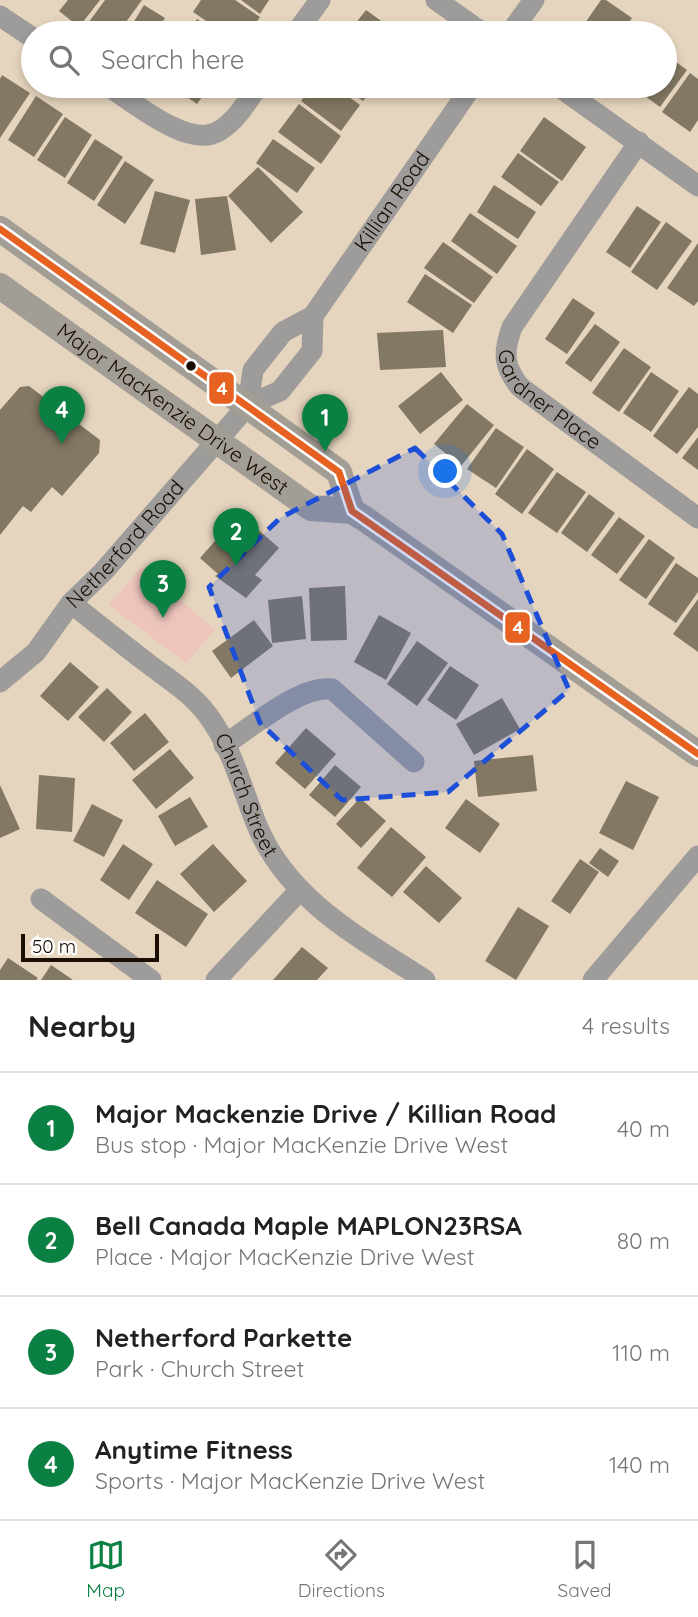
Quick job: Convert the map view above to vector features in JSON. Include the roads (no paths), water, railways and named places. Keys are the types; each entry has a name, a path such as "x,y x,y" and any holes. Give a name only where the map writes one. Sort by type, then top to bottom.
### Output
{"main road":[{"path":"0,229 339,472 352,511 698,754"},
{"name":"Major MacKenzie Drive West","path":"0,286 218,439 311,508 352,511"}],"street":[{"path":"305,21 320,0"},
{"path":"436,0 466,21"},
{"path":"519,21 534,0"},
{"path":"0,16 21,30"},
{"path":"128,98 194,137 216,134 248,98"},
{"name":"Killian Road","path":"248,405 253,370 283,332 313,316 464,98"},
{"path":"575,98 698,186"},
{"name":"Gardner Place","path":"639,142 512,327 504,357 510,374 520,387 698,518"},
{"path":"248,405 280,391 312,351 313,316"},
{"name":"Netherford Road","path":"0,682 36,652 71,603 103,572 248,405"},
{"name":"Church Street","path":"71,603 180,686 208,715 239,773 259,831 275,860 299,891 339,924 425,980"},
{"path":"224,745 300,693 321,687 332,689 414,762"},
{"path":"593,980 698,856"},
{"path":"216,980 299,891"},
{"path":"41,899 150,980"}],"place":[{"name":"Anytime Fitness","path":"62,444"},
{"name":"Major Mackenzie Drive / Killian Road","path":"325,452"},
{"name":"Bell Canada Maple MAPLON23RSA","path":"236,566"},
{"name":"Netherford Parkette","path":"163,618"}]}
